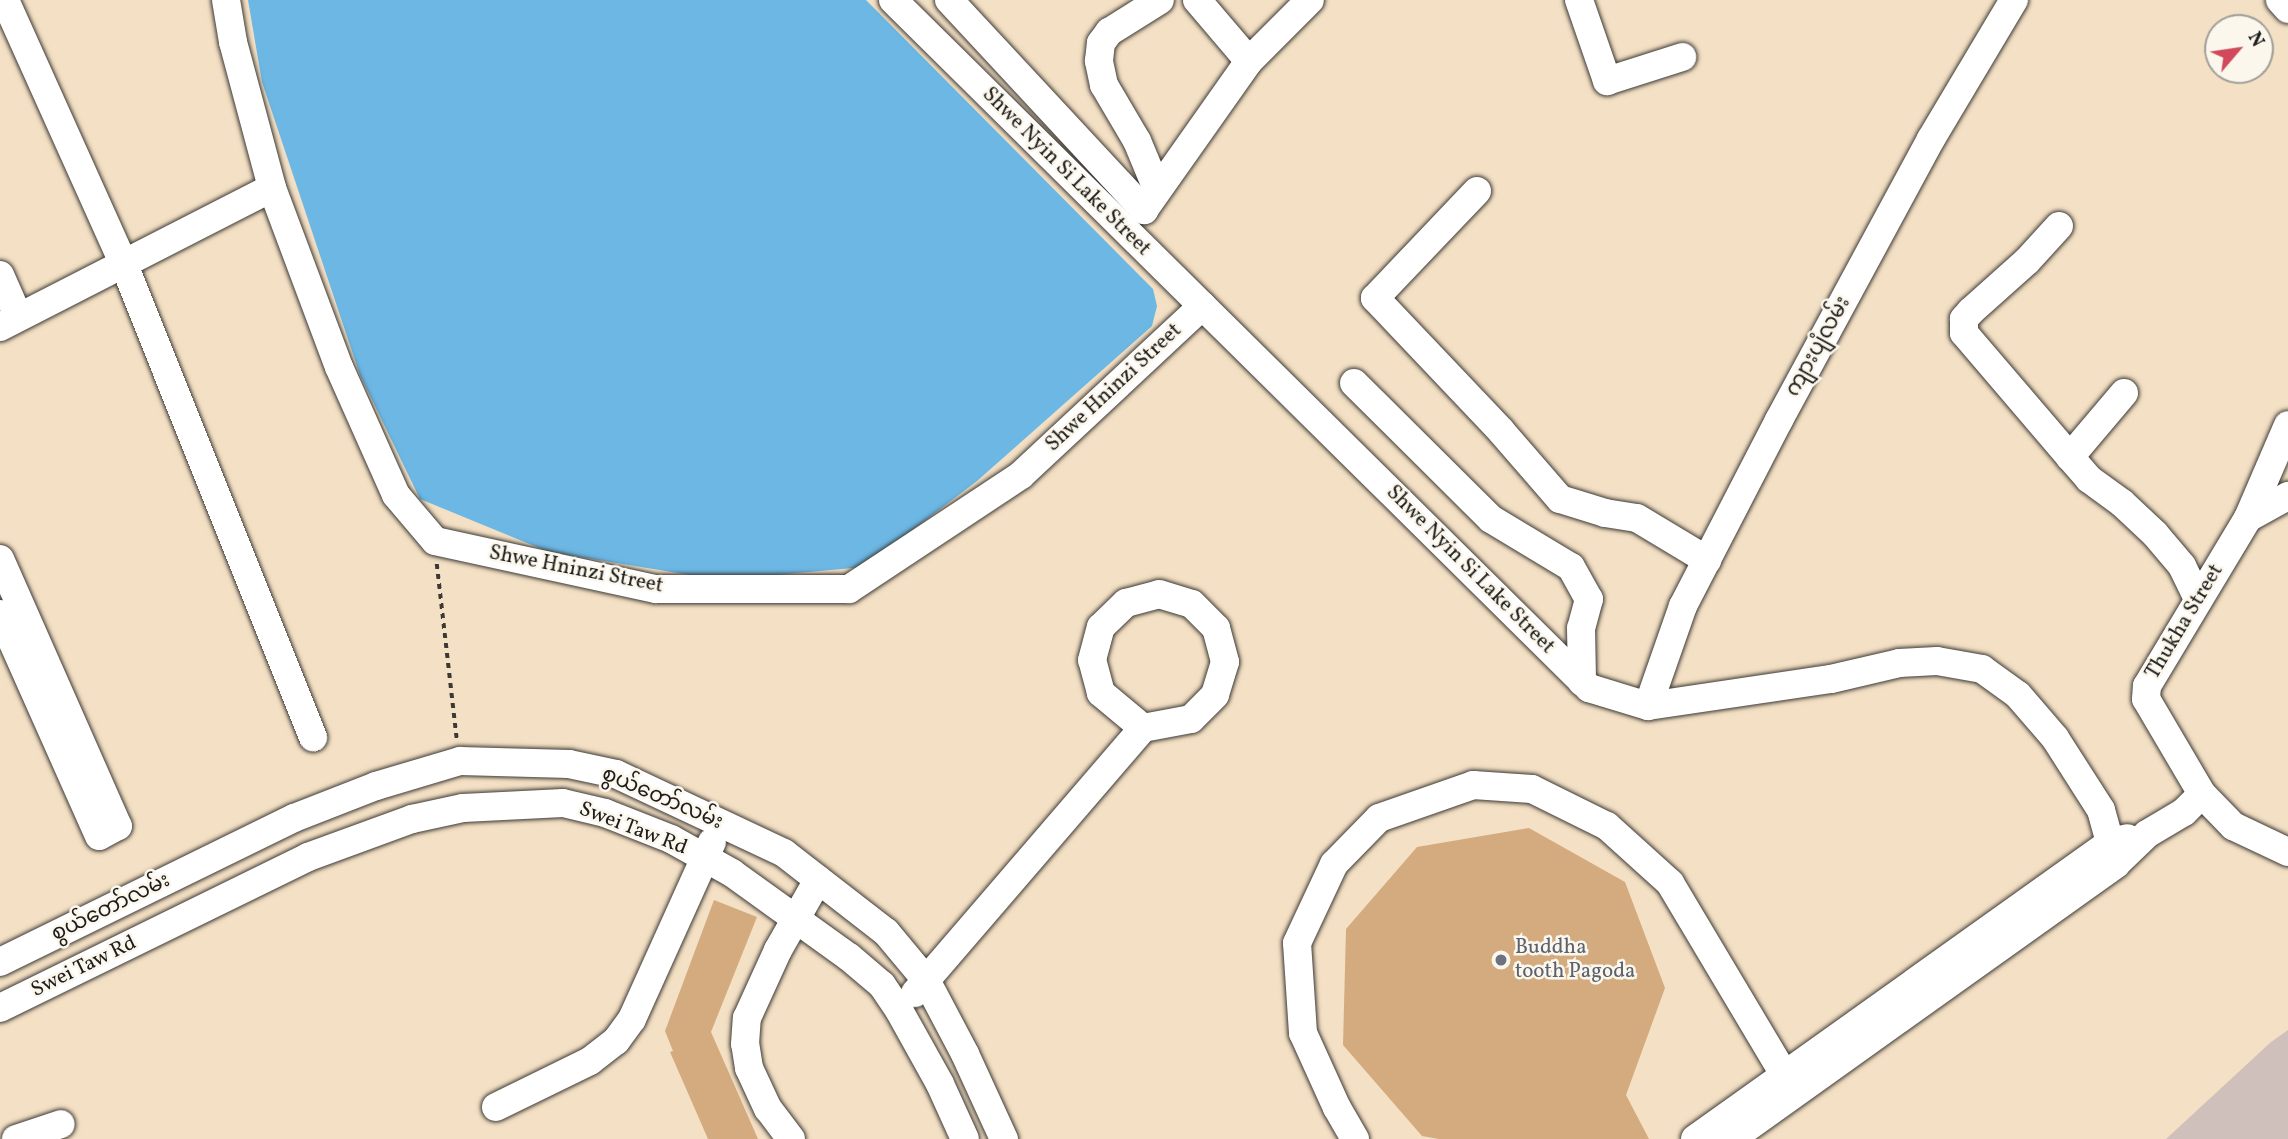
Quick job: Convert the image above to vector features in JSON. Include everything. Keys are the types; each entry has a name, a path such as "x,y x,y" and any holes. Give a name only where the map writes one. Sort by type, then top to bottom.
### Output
{"street":[{"path":"5,0 123,262 313,737"},
{"path":"226,0 233,42 272,188 339,367 396,495 435,541"},
{"name":"Shwe Nyin Si Lake Street","path":"893,0 1589,688 1648,706 1820,681 1899,663 1937,661 1982,668 2018,695 2055,738 2101,810 2114,853"},
{"path":"949,0 1144,210 1248,61 1310,0"},
{"path":"1157,189 1137,141 1104,85 1099,61 1101,43 1109,32 1160,0"},
{"path":"1198,0 1248,61"},
{"path":"1579,0 1607,80 1682,57"},
{"name":"ကျားပျံလမ်း","path":"1648,706 1683,606 1931,139 2014,0"},
{"path":"2280,0 2288,9"},
{"path":"0,275 9,321 272,188"},
{"path":"1476,191 1375,298 1501,431 1560,499 1605,513 1637,518 1707,560"},
{"path":"2059,226 2027,261 1971,311 1964,319 1964,334 2089,479 2122,503 2155,534 2182,566 2198,599"},
{"name":"Shwe Hninzi Street","path":"435,541 656,589 849,589 1021,475 1202,306"},
{"path":"1354,383 1491,519 1571,567 1589,599 1581,628 1582,681"},
{"path":"2070,457 2124,393"},
{"name":"Thukha Street","path":"2202,794 2146,699 2147,687 2248,517 2279,452 2288,425"},
{"path":"2248,517 2288,496"},
{"path":"0,559 118,826 99,836 0,614"},
{"path":"900,1012 1143,728 1191,719 1215,695 1225,662 1216,628 1192,604 1159,594 1126,603 1109,619 1101,627 1092,660 1101,693 1143,728"},
{"name":"စွယ်တော်လမ်း","path":"0,962 293,818 363,791 460,761 569,764 615,774 784,853 886,932 926,980 965,1054 1004,1139"},
{"path":"563,803 569,764"},
{"path":"1345,1135 1303,1033 1297,943 1334,864 1379,818 1473,785 1532,789 1607,826 1670,883 1790,1085"},
{"path":"363,791 377,832"},
{"path":"1695,1139 1790,1085 2114,853 2184,812 2202,794 2233,825 2288,852"},
{"name":"Swei Taw Rd","path":"0,1008 308,857 412,819 463,808 563,803 616,818 671,839 703,856 796,916 882,985 940,1084 965,1139"},
{"path":"496,1107 590,1061 616,1041 632,1020 703,856 722,824"},
{"path":"791,1139 759,1092 749,1068 745,1044 747,1018 796,916 818,880"},
{"path":"1731,1139 1790,1085"},
{"path":"16,1139 61,1124"}],"path":[{"path":"435,541 460,761"}],"shaded area":[{"path":"2288,1030 2288,1139 2166,1139 2271,1042"}],"water":[{"path":"248,0 866,0 1153,289 1157,306 1152,326 977,481 864,567 721,580 549,552 420,499 360,375 262,82"}],"building":[{"name":"Buddha tooth Pagoda","path":"1529,828 1625,882 1665,988 1626,1095 1649,1139 1439,1139 1422,1136 1343,1045 1346,929 1417,847"},
{"path":"714,900 757,917 711,1032 758,1139 708,1139 670,1052 673,1051 665,1031"}],"place":[{"name":"Buddha tooth Pagoda","path":"1501,960"}]}
